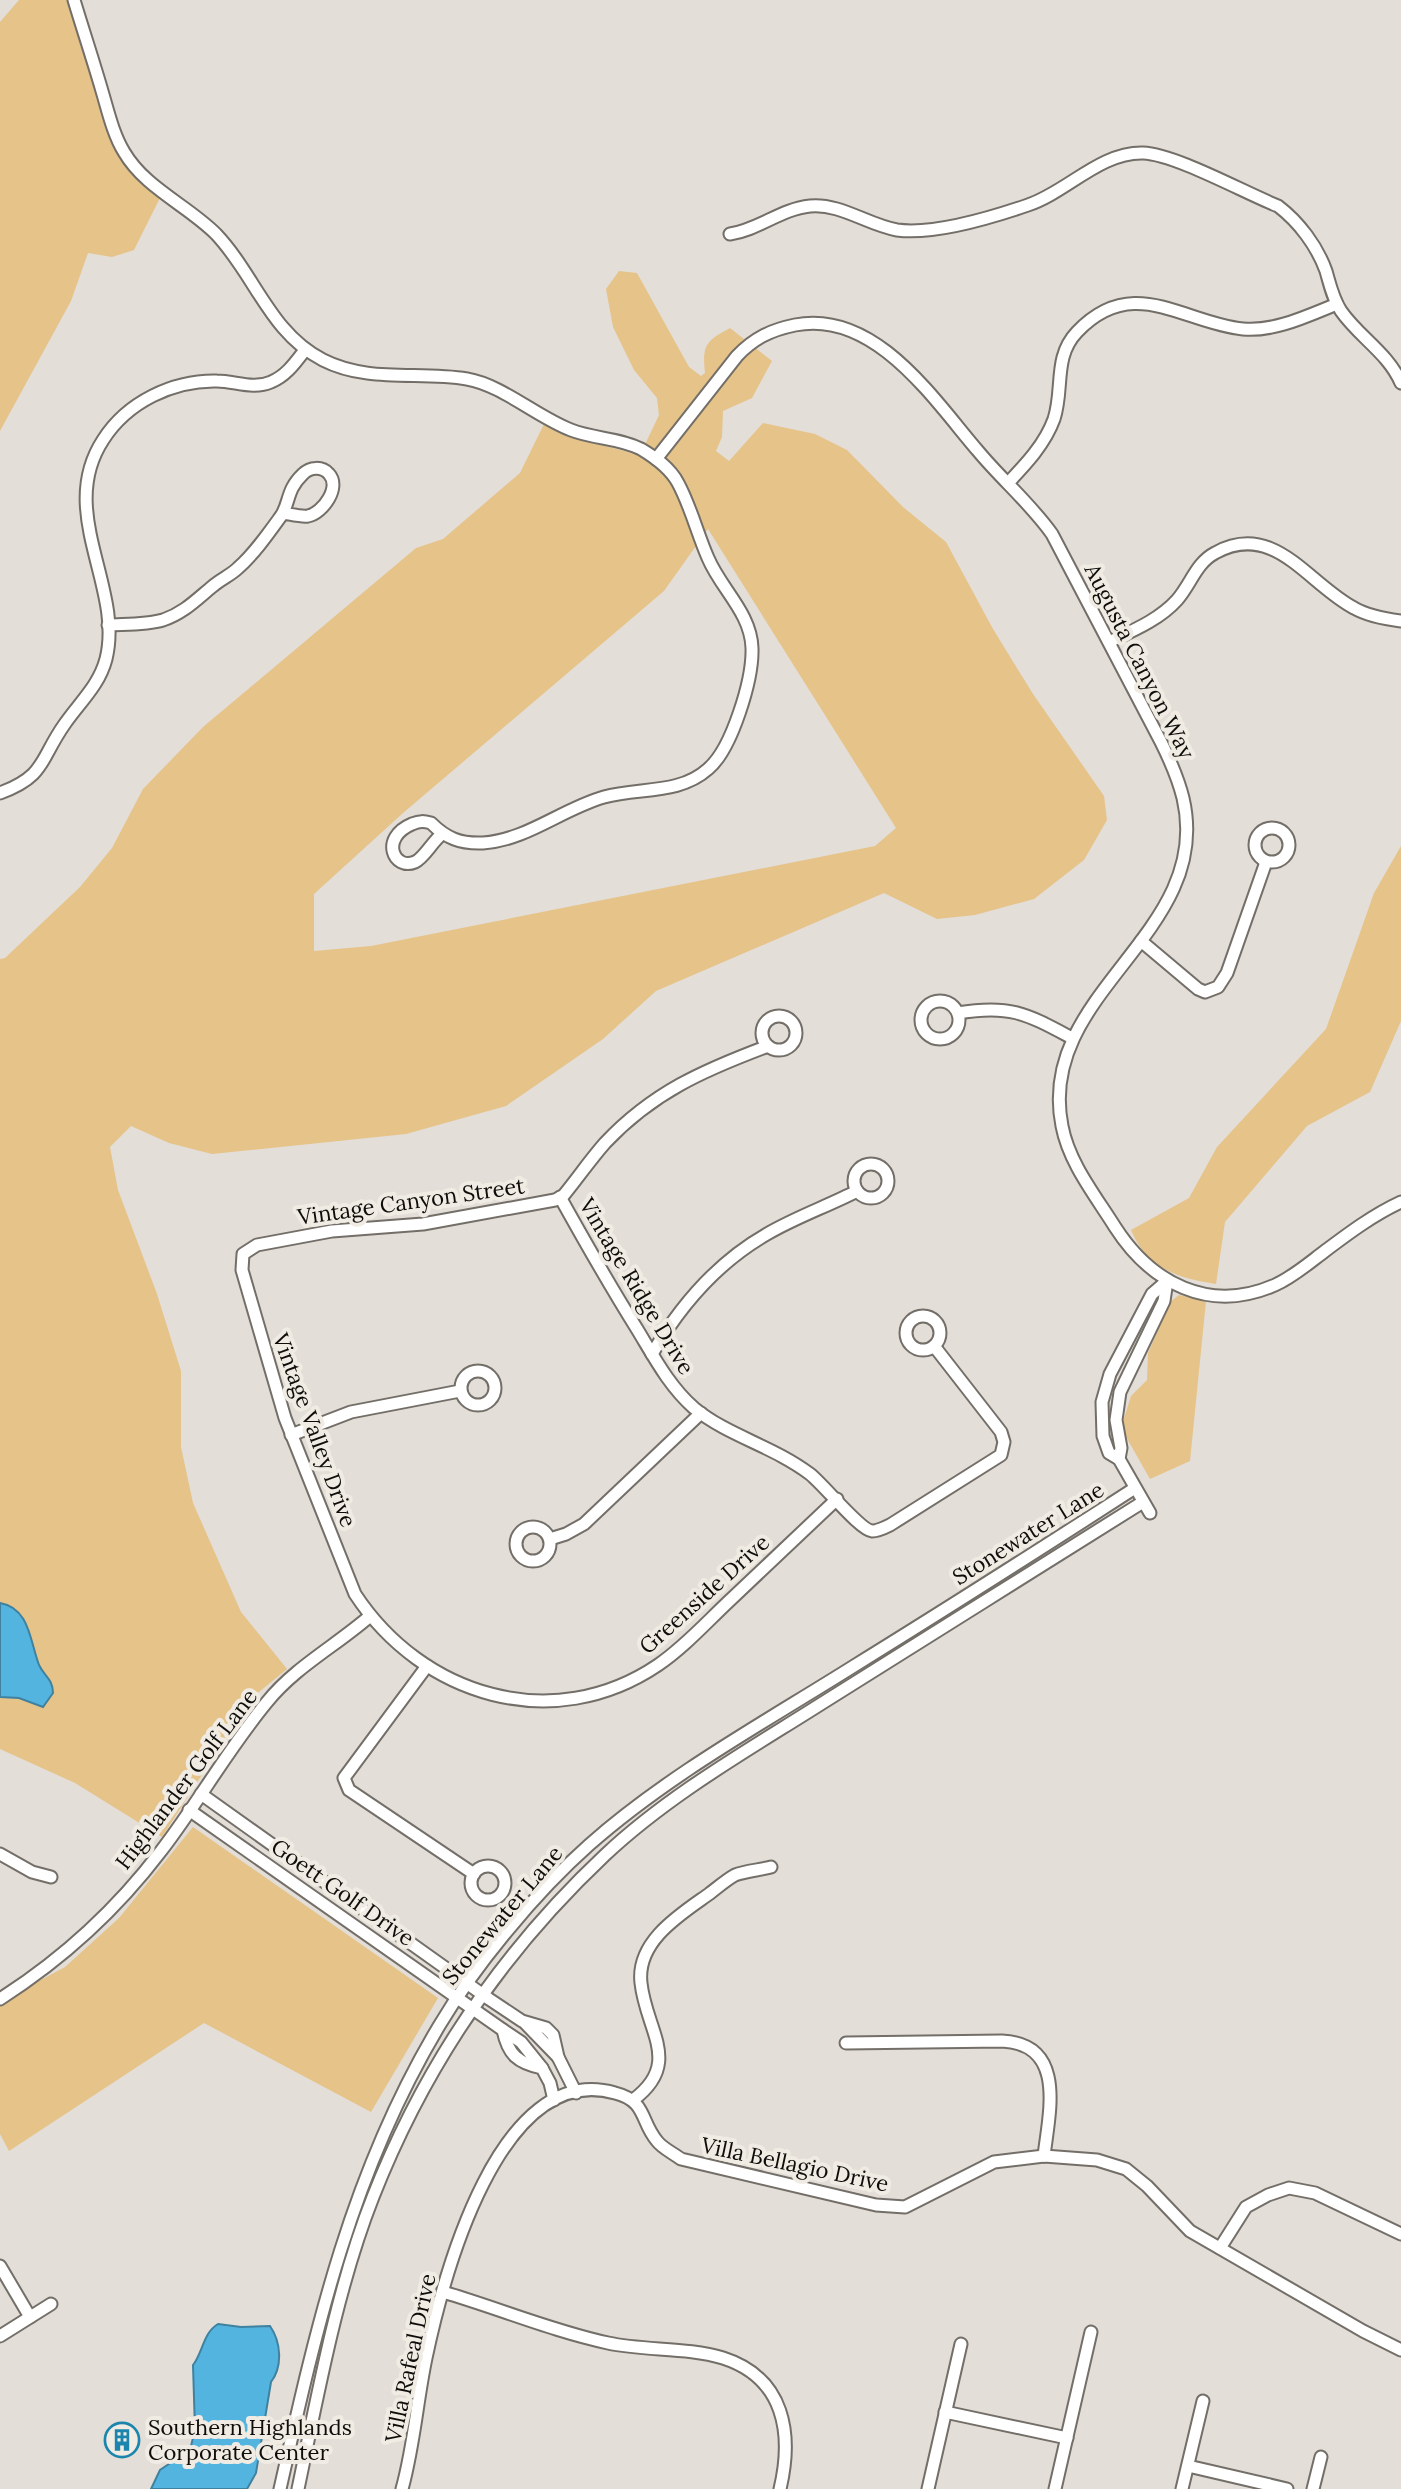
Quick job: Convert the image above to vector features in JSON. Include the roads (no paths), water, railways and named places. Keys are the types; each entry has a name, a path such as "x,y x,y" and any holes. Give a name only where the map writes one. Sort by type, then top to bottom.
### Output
{"street":[{"path":"74,0 123,151 148,181 189,210 219,238 246,272 268,311 292,339 325,361 360,372 473,380 568,429 624,442 656,459 677,481 715,572 746,621 752,649 751,665 732,734 717,760 707,770 678,785 616,794 583,803 507,839 473,843 458,841 442,834 431,823 420,821 398,832 391,844 393,852 407,864 414,862 442,834"},
{"path":"730,234 811,206 826,207 900,230 937,228 1024,207 1057,193 1111,160 1127,155 1150,154 1278,206 1287,213 1317,252 1337,304 1354,327 1387,358 1401,383"},
{"path":"1008,483 1036,451 1053,420 1063,353 1080,329 1102,314 1123,306 1144,303 1162,305 1241,329 1255,329 1300,319 1337,304"},
{"name":"Augusta Canyon Way","path":"656,459 751,342 779,329 808,323 850,331 892,355 1029,503 1052,534 1173,767 1185,814 1185,847 1174,890 1161,915 1084,1016 1072,1038 1059,1089 1066,1141 1077,1168 1126,1244 1145,1265 1167,1281"},
{"path":"0,793 16,787 39,769 63,727 89,694 106,660 108,625 86,503 93,461 110,429 140,403 186,384 219,381 255,386 268,384 291,368 305,350"},
{"path":"108,625 162,620 183,611 237,570 283,513 290,489 305,471 316,467 332,477 332,494 317,512 307,516 283,513"},
{"path":"1109,642 1167,609 1205,560 1227,547 1240,544 1274,549 1351,607 1374,616 1401,621"},
{"path":"1141,941 1198,989 1211,991 1227,973 1266,862"},
{"path":"958,1013 986,1009 1013,1011 1072,1038"},
{"path":"560,1197 607,1140 664,1092 701,1071 768,1046"},
{"path":"652,1354 694,1294 736,1256 765,1234 857,1191"},
{"name":"Vintage Canyon Street","path":"247,1251 257,1245 332,1231 423,1224 560,1197"},
{"name":"Vintage Ridge Drive","path":"560,1197 676,1391 701,1413 775,1451 813,1477 862,1527 874,1531 890,1525 1001,1455 1004,1442 997,1425 934,1346"},
{"path":"1150,1513 1119,1459 1121,1448 1116,1420 1120,1392 1164,1301 1167,1281 1183,1289 1209,1294 1248,1294 1290,1276 1360,1225 1401,1202"},
{"name":"Vintage Valley Drive","path":"247,1251 241,1261 242,1270 291,1435 355,1594 370,1616"},
{"path":"291,1435 351,1412 460,1391"},
{"path":"550,1539 584,1524 701,1413"},
{"name":"Stonewater Lane","path":"280,2489 320,2314 354,2205 374,2155 406,2086 441,2022 544,1891 586,1847 704,1761 1135,1488"},
{"name":"Greenside Drive","path":"370,1616 392,1640 427,1666 471,1688 523,1700 577,1697 625,1683 672,1655 837,1499"},
{"name":"Stonewater Lane","path":"298,2489 344,2292 373,2197 421,2092 482,1994 523,1941 608,1852 713,1772 1143,1502"},
{"name":"Highlander Golf Lane","path":"0,1999 67,1950 114,1905 150,1865 266,1702 301,1669 370,1616"},
{"path":"427,1666 344,1778 349,1790 474,1874"},
{"name":"Goett Golf Drive","path":"201,1794 522,2021 558,2057 576,2093"},
{"name":"Goett Golf Drive","path":"189,1810 521,2042 542,2068 554,2100"},
{"path":"2,1858 51,1877"},
{"path":"576,2093 599,2090 633,2100 650,2087 658,2072 660,2056 640,1980 652,1942 674,1919 735,1875 771,1867"},
{"path":"846,2043 1002,2041 1021,2044 1031,2050 1047,2069 1052,2088 1044,2156"},
{"name":"Villa Rafeal Drive","path":"402,2489 417,2423 426,2358 451,2264 473,2206 499,2155 525,2120 554,2100 576,2093"},
{"name":"Villa Bellagio Drive","path":"633,2100 643,2112 657,2141 681,2159 876,2205 905,2207 994,2162 1044,2156 1097,2160 1126,2169 1147,2186 1190,2231 1401,2350"},
{"path":"1220,2248 1246,2207 1289,2188 1315,2193 1401,2234"},
{"path":"0,2266 30,2317"},
{"path":"443,2292 608,2343 724,2358 752,2374 769,2391 780,2409 786,2431 787,2455 780,2489"},
{"path":"0,2336 51,2304"},
{"path":"1055,2489 1091,2332"},
{"path":"928,2489 961,2344"},
{"path":"1182,2489 1203,2401"},
{"path":"945,2412 1067,2438"},
{"path":"1313,2489 1321,2457"},
{"path":"1188,2466 1287,2489"}],"water":[{"path":"0,1603 10,1606 23,1619 39,1665 52,1684 53,1693 43,1707 19,1698 0,1697"},
{"path":"218,2324 270,2326 276,2339 279,2361 271,2382 256,2473 247,2489 151,2489 160,2470 190,2450 195,2430 193,2365 209,2332"}],"place":[{"name":"Southern Highlands Corporate Center","path":"122,2440"}]}
